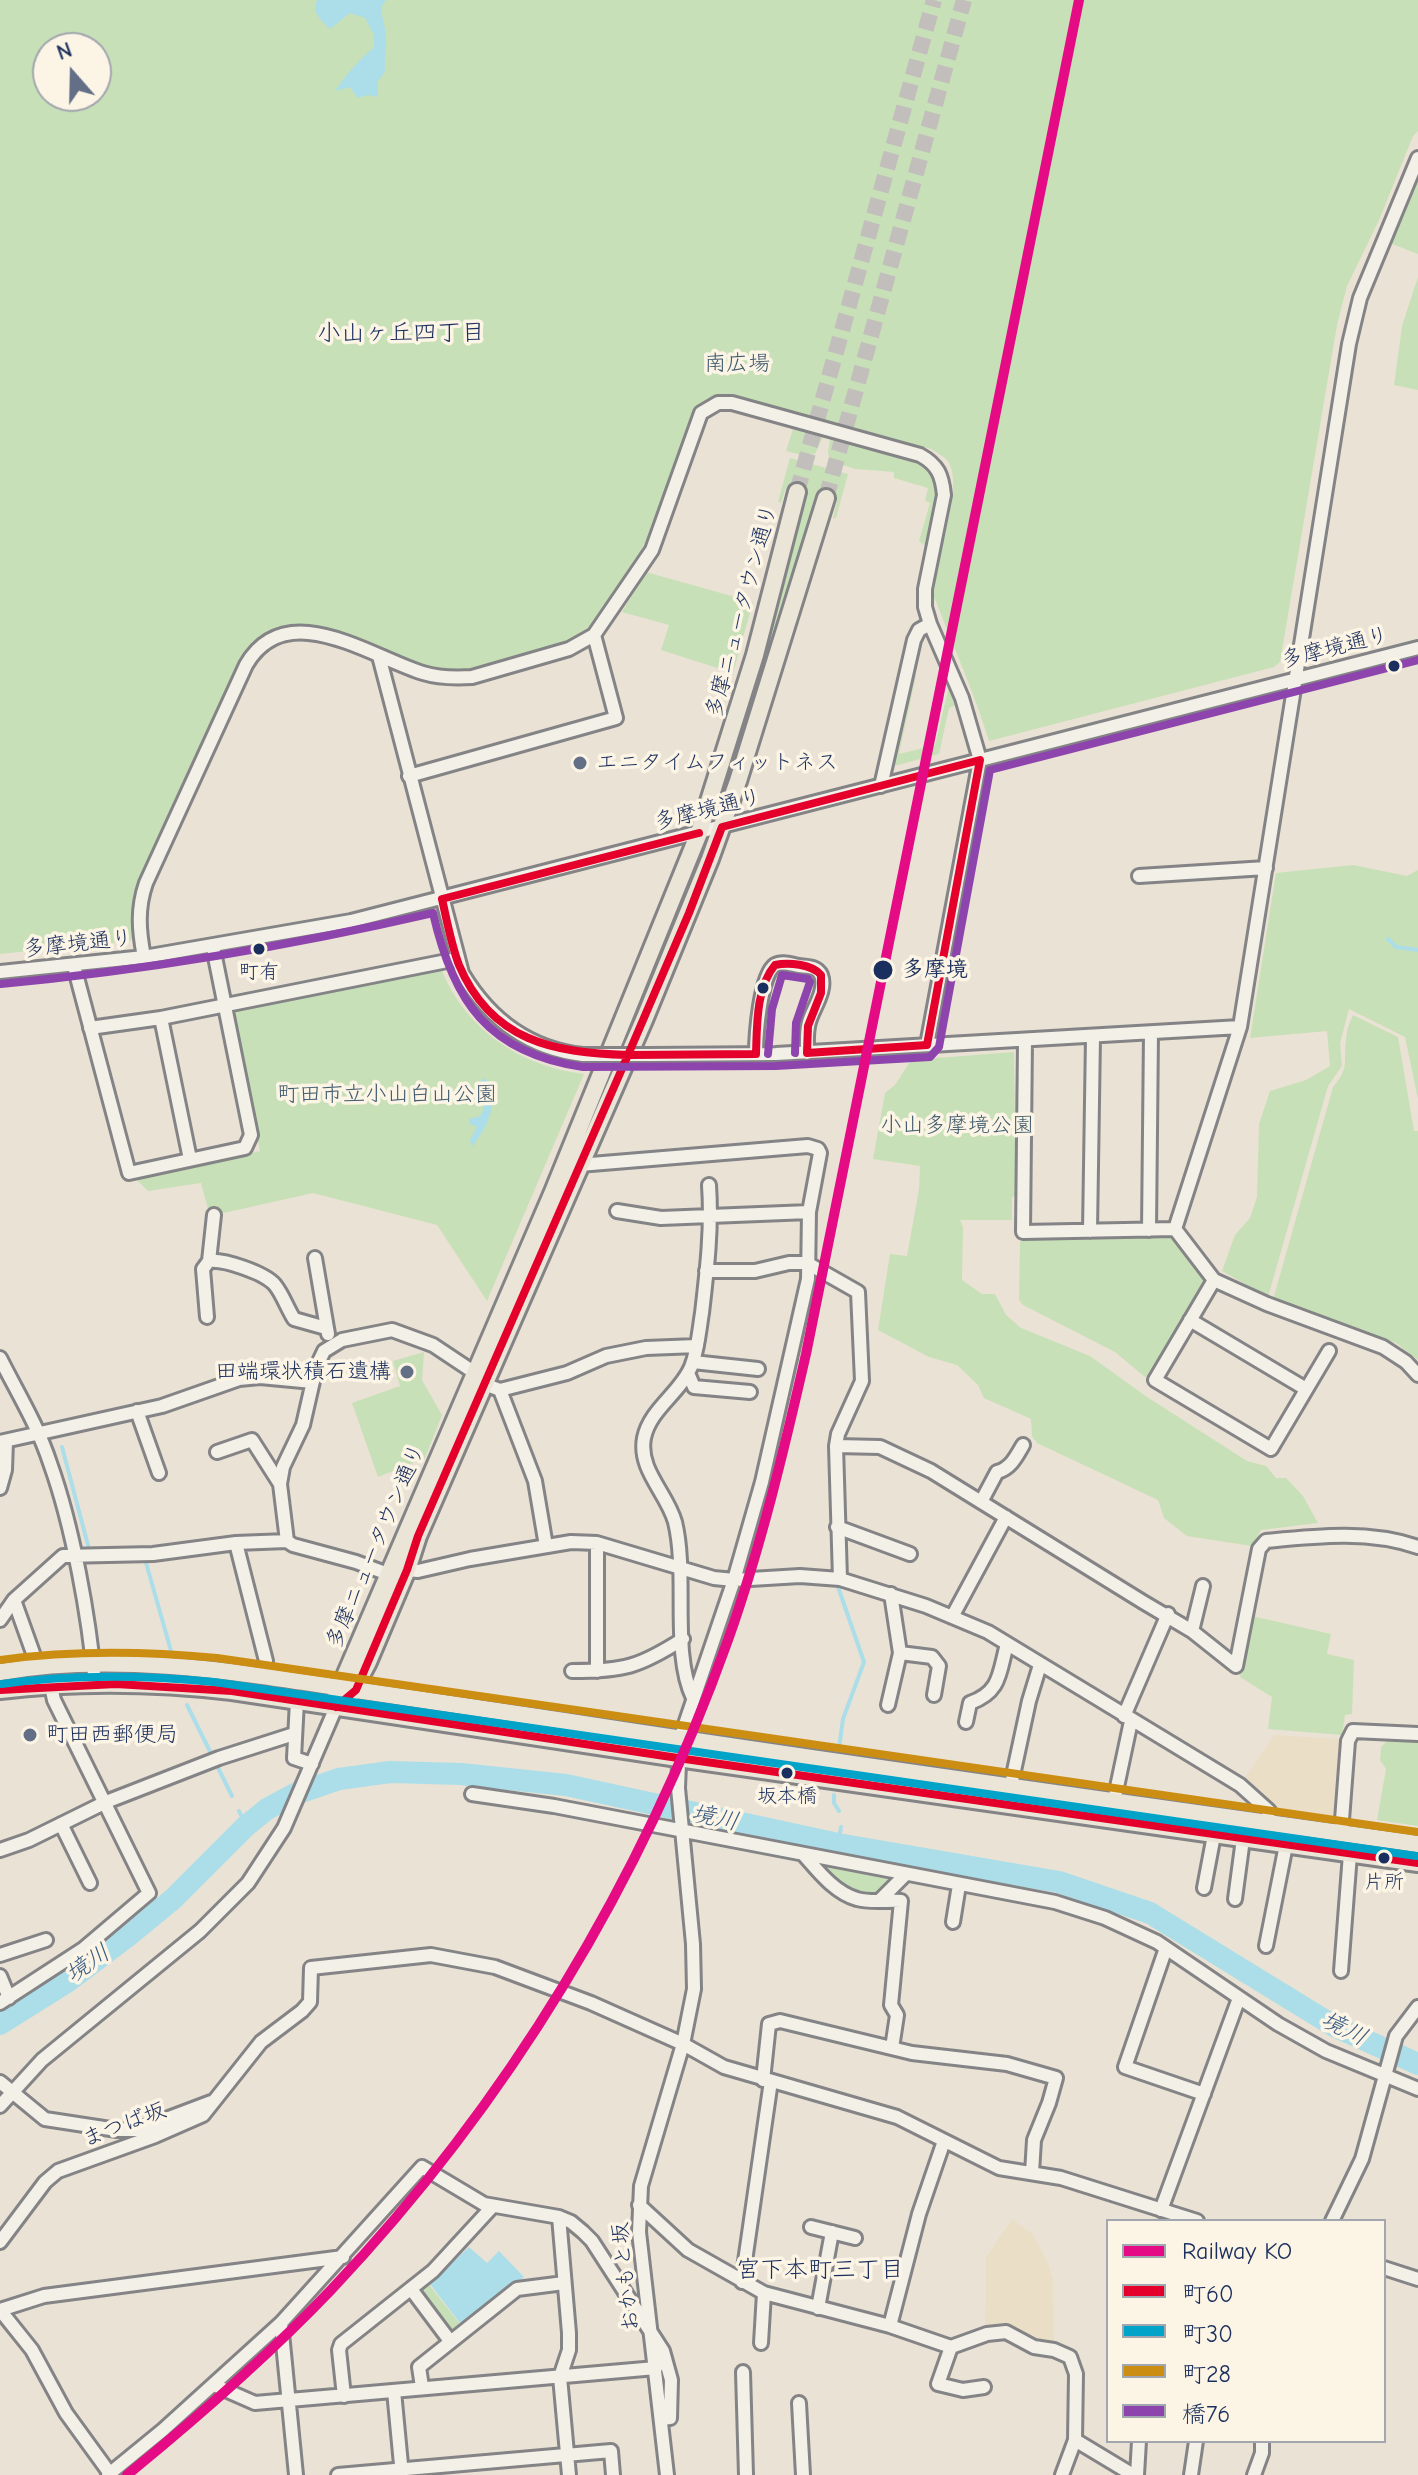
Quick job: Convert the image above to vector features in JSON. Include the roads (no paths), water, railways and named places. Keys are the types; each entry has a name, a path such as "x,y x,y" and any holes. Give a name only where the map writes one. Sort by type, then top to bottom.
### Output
{"main road":[{"name":"多摩ニュータウン通り","path":"347,1688 388,1574 486,1382 558,1179 699,833 751,669 797,492"},
{"name":"多摩ニュータウン通り","path":"336,1707 407,1570 418,1536 644,1020 722,827 826,498"},
{"path":"0,1672 94,1665 187,1667 264,1676 680,1739 1418,1844"},
{"path":"0,1690 95,1684 186,1686 1418,1863"}],"street":[{"path":"1175,1229 1240,1027 1341,387 1360,298 1418,158"},
{"path":"144,957 138,920 146,883 246,665 256,650 274,637 302,631 321,634 424,674 459,678 569,649 594,635 655,544 698,419 707,409 724,403 920,455 938,468 944,495 925,589 925,607 962,698 980,760 927,1045"},
{"path":"881,786 914,640 919,630 930,624"},
{"path":"409,776 616,718 594,635"},
{"name":"多摩境通り","path":"0,972 74,966 213,947 351,921 1418,648"},
{"path":"379,656 457,959 473,992 502,1023 533,1042 583,1055 807,1053 1240,1027"},
{"path":"1159,861 1159,875"},
{"path":"1139,876 1266,868"},
{"path":"74,966 129,1173 245,1148 251,1135 213,947"},
{"path":"90,1028 161,1018 457,959"},
{"path":"756,1054 756,1034 767,980 771,969 782,963 812,967 822,979 819,999 807,1030 807,1053"},
{"path":"161,1018 190,1159"},
{"path":"1149,1230 1151,1033"},
{"path":"1090,1231 1093,1037"},
{"path":"1025,1041 1023,1232 1175,1229"},
{"path":"579,1165 814,1147 820,1153 809,1212 808,1279 783,1395 734,1580 680,1739 678,1788 681,1829"},
{"path":"693,1698 685,1681 675,1522 648,1469 643,1448 652,1418 690,1367 697,1346 711,1218 709,1185"},
{"path":"617,1211 661,1218 809,1212"},
{"path":"207,1317 203,1269 209,1261 214,1215"},
{"path":"1175,1229 1214,1280 1267,1304 1383,1347 1406,1362 1418,1375"},
{"path":"315,1258 331,1344"},
{"path":"209,1261 246,1268 274,1283 294,1319 326,1328"},
{"path":"706,1271 755,1271 789,1263 807,1263 858,1292 862,1381 838,1434 836,1446 840,1579"},
{"path":"1214,1280 1155,1380 1271,1449 1329,1351"},
{"path":"1190,1320 1306,1389"},
{"path":"287,1541 280,1484 283,1467 303,1425 316,1368 324,1351 331,1344 392,1330 433,1345 486,1382 535,1481 546,1546"},
{"path":"486,1382 567,1373 606,1356 646,1348 697,1346"},
{"path":"0,1358 50,1462 74,1555 95,1684"},
{"path":"690,1367 758,1369"},
{"path":"690,1367 694,1387 750,1392"},
{"path":"0,1488 5,1470 3,1442 192,1398 239,1379 260,1377 313,1382"},
{"path":"137,1411 159,1473"},
{"path":"217,1452 252,1440 280,1484"},
{"path":"981,1502 997,1472 1005,1470 1023,1445"},
{"path":"836,1446 880,1447 931,1471 1143,1602 1168,1614 1236,1666 1259,1549 1266,1541 1328,1535 1364,1536 1418,1547"},
{"path":"1014,1460 1028,1467"},
{"path":"952,1617 1006,1517"},
{"path":"837,1527 910,1554"},
{"path":"0,1620 14,1600 63,1556 153,1554 236,1543 287,1541 388,1574"},
{"path":"407,1570 418,1571 571,1542 597,1543 680,1569 734,1580 800,1576 840,1579 891,1594 988,1632 1240,1785 1266,1808 1265,1842"},
{"path":"236,1543 266,1661 264,1676"},
{"path":"597,1543 597,1671"},
{"path":"1192,1631 1203,1586"},
{"path":"888,1705 900,1653 891,1594"},
{"path":"14,1600 38,1667"},
{"path":"1110,1820 1127,1719 1168,1614"},
{"path":"572,1671 637,1665 683,1639"},
{"path":"966,1722 970,1703 987,1697 995,1688 1007,1644"},
{"path":"900,1653 932,1657 939,1666 934,1695"},
{"path":"1006,1805 1040,1665"},
{"path":"0,1976 4,1997 83,1949 149,1893 54,1700 51,1686"},
{"path":"297,1701 294,1758 311,1765"},
{"path":"0,2106 59,2045 216,1916 248,1883 284,1828 336,1707"},
{"path":"1341,1833 1348,1741 1353,1731 1418,1734"},
{"path":"0,1850 29,1840 106,1802 215,1759 294,1734"},
{"path":"472,1794 681,1829 1068,1906 1105,1918 1166,1948 1278,2024 1326,2051 1386,2072 1418,2089"},
{"path":"61,1824 90,1883"},
{"name":"おかもと坂","path":"667,2475 639,2232 639,2205 654,2137 683,2044 694,1989 693,1944 681,1829"},
{"path":"1204,1888 1214,1835"},
{"path":"1235,1899 1243,1839"},
{"path":"1266,1946 1286,1845"},
{"path":"803,1854 821,1875 858,1900 901,1901 891,2005 897,2015 892,2048"},
{"path":"1341,1971 1350,1854"},
{"path":"880,1900 906,1874"},
{"path":"953,1922 959,1885"},
{"path":"0,1955 46,1940"},
{"path":"1166,1948 1125,2067 1204,2094"},
{"name":"まつば坂","path":"0,2242 45,2182 65,2168 203,2115 261,2042 310,2002 311,1968 316,1965 431,1955 458,1958 537,1981 683,2044"},
{"path":"1161,2210 1239,1998"},
{"path":"1333,2219 1362,2159 1396,2036 1418,2007"},
{"path":"742,2282 767,2080 769,2024 780,2021 892,2048 1007,2064 1056,2078 1034,2140 1032,2173"},
{"path":"683,2044 724,2067 897,2117 999,2168 1061,2178 1190,2219"},
{"path":"0,2082 45,2119 128,2131 214,2101"},
{"path":"890,2326 919,2214 944,2141"},
{"path":"343,2257 44,2296 0,2310 32,2350 61,2406 110,2474 281,2323 343,2257 422,2167 492,2207 559,2217 571,2222 592,2241 663,2351 671,2380 670,2418 662,2419"},
{"path":"639,2205 688,2250 764,2293 890,2326 951,2347 987,2334 1006,2332 1034,2347 1054,2350 1070,2357 1076,2374 1075,2440 1062,2475"},
{"path":"344,2396 339,2347 444,2260 492,2207"},
{"path":"559,2217 569,2350 560,2377 569,2475"},
{"path":"811,2227 855,2238"},
{"path":"818,2308 832,2232"},
{"path":"1386,2269 1418,2279"},
{"path":"422,2387 419,2367 517,2289 564,2283"},
{"path":"411,2289 450,2341"},
{"path":"761,2343 764,2293"},
{"path":"281,2323 296,2475"},
{"path":"951,2347 938,2384 963,2390 984,2387"},
{"path":"214,2385 255,2403 656,2368"},
{"path":"743,2372 746,2475"},
{"path":"394,2391 402,2472"},
{"path":"799,2403 803,2475"},
{"path":"1075,2440 1135,2475 1139,2443"},
{"path":"1191,2475 1196,2443"},
{"path":"1254,2475 1262,2453 1262,2443"},
{"path":"338,2475 402,2472 611,2451 613,2475"}],"water":[{"path":"317,0 386,0 381,7 386,36 385,72 378,81 378,97 368,95 357,98 350,87 336,91 353,68 374,48 374,35 365,18 350,13 330,29 316,13"},
{"path":"485,1078 491,1086 492,1106 485,1128 472,1147 470,1140 477,1127 470,1124 469,1119 480,1116 484,1107 478,1083"},
{"path":"469,2247 487,2263 499,2251 524,2277 463,2327 430,2284"}],"waterway":[{"path":"1388,939 1396,947 1418,950"},
{"path":"62,1447 89,1549"},
{"path":"145,1559 171,1651"},
{"path":"837,1584 864,1662 843,1719 839,1748"},
{"path":"187,1705 232,1796"},
{"name":"境川","path":"0,2024 67,1982 128,1936 173,1899 267,1809 295,1794 339,1779 390,1772 461,1774 566,1785 838,1844 1059,1882 1150,1913 1334,2026 1418,2064"},
{"path":"834,1795 839,1811"},
{"path":"239,1811 246,1826"},
{"path":"838,1844 841,1827"}],"tunnel":[{"path":"797,492 934,0"},
{"path":"826,498 964,0"}],"rail line":[{"name":"KO","path":"127,2475 283,2339 395,2218 456,2143 512,2066 564,1985 655,1817 694,1729 740,1605 806,1354 1079,0"}],"place":[{"name":"エニタイムフィットネス","path":"580,763"},
{"name":"町有","path":"259,949"},
{"name":"多摩境","path":"883,970"},
{"name":"田端環状積石遺構","path":"407,1372"},
{"name":"町田西郵便局","path":"30,1735"},
{"name":"坂本橋","path":"787,1773"},
{"name":"片所","path":"1384,1858"}],"district":[{"name":"小山ヶ丘四丁目","path":"401,333"},
{"name":"宮下本町三丁目","path":"820,2270"}],"park label":[{"name":"南広場","path":"737,364"},
{"name":"町田市立小山白山公園","path":"387,1095"},
{"name":"小山多摩境公園","path":"957,1126"}]}
